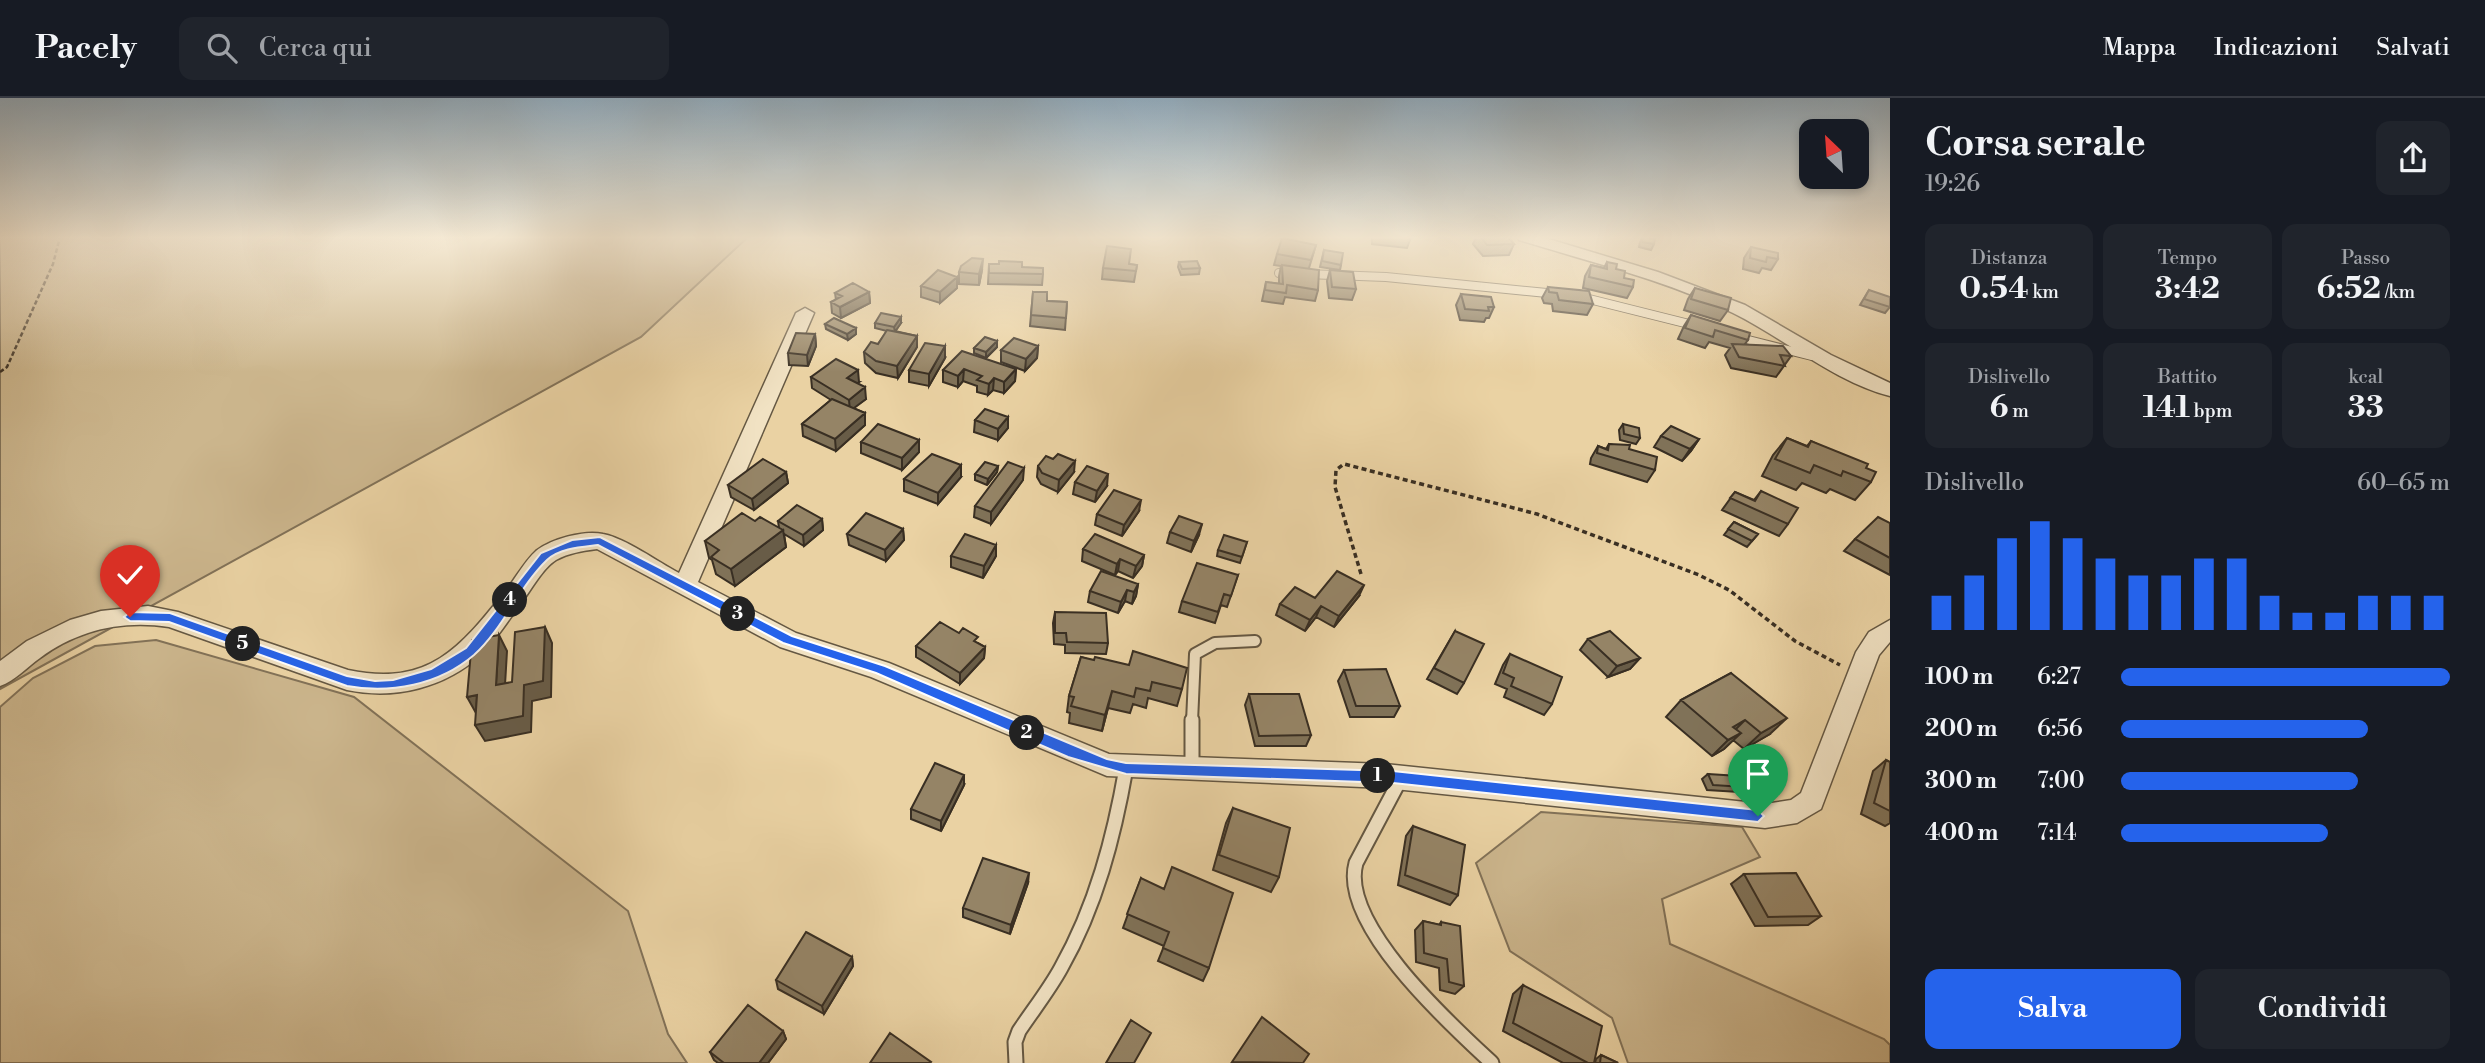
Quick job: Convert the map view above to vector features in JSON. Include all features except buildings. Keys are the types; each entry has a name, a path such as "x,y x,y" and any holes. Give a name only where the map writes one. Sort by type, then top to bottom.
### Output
{"street":[{"path":"1669,282 1766,323 1825,359 1890,390"},
{"path":"685,585 805,313"},
{"path":"0,676 46,642 92,624 130,617 162,616 347,681 375,686 393,685 419,679 462,657 540,560 564,547 586,541 606,542 798,644 880,670 1073,753 1126,768 1401,778 1751,816 1788,814 1807,806 1813,798 1873,643 1890,629"}],"lane":[{"path":"1437,282 1577,296 1713,331"},
{"path":"1725,334 1825,359"},
{"path":"1192,770 1192,667 1195,654 1215,643 1255,640"},
{"path":"1016,1063 1015,1042 1019,1031 1061,968 1083,923 1117,818 1126,768"},
{"path":"1401,778 1357,861 1353,888 1366,917 1414,984 1492,1063"}],"path":[{"path":"0,372 8,367 45,282"},
{"path":"1361,574 1335,487 1336,470 1344,464 1524,510 1699,575 1728,590 1794,641 1860,674"}],"shaded area":[{"path":"0,282 700,282 641,337 0,689"},
{"path":"156,640 354,697 628,911 668,1034 687,1063 0,1063 0,707 33,678 95,646"},
{"path":"1541,812 1742,827 1760,857 1662,899 1670,944 1884,1039 1890,1045 1890,1063 1628,1063 1612,1018 1510,951 1476,863"}],"route":[{"path":"130,617 154,615 170,618 347,681 375,686 393,685 435,672 470,651 545,556 572,544 600,541 611,544 770,631 808,648 880,670 1107,765 1126,768 1370,775 1758,816"}]}
